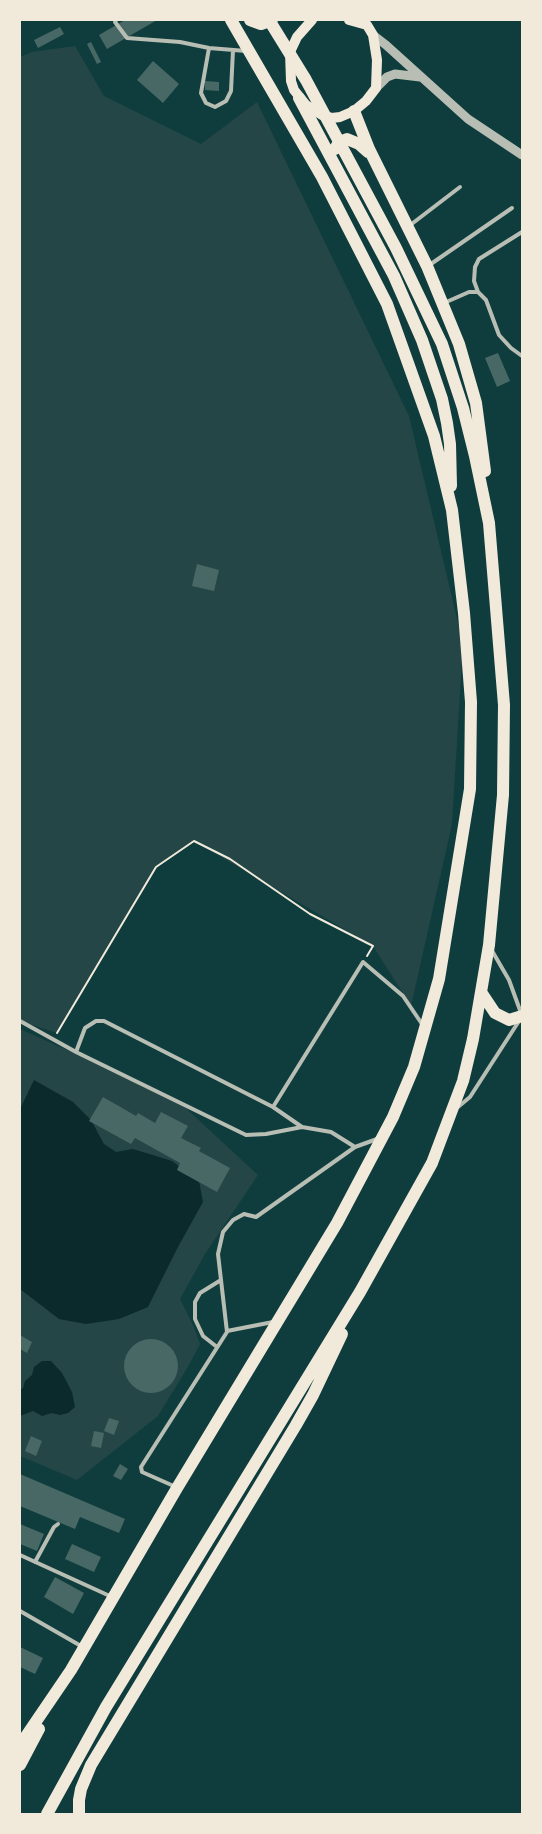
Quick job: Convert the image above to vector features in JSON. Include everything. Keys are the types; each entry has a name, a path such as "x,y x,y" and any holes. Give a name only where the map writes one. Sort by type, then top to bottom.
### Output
{"highway":[{"path":"231,20 322,177 387,304 434,436 452,510"},
{"path":"250,20 261,24 271,20 306,80 396,249 442,344 463,408 489,523"},
{"path":"20,1765 112,1597 337,1222 383,1137 414,1067 438,979 470,789 471,702 452,510 450,444 442,399 422,340 398,286 299,98"},
{"path":"354,111 378,169"},
{"path":"47,1815 106,1707 360,1292 432,1163 465,1071 481,992 489,945 503,795 504,705 487,484 476,403 459,344 408,226 369,154 351,140 344,140 337,145 335,152 340,176"},
{"path":"481,992 495,1013 509,1020 522,1016"},
{"path":"77,1812 84,1781 104,1742 313,1395 360,1292"},
{"path":"20,1745 71,1670"}],"main road":[{"path":"323,20 310,21 297,36 290,52 291,81 299,98 314,110 332,118 354,111 366,101 375,88 377,60 373,36 366,22 350,20"}],"street":[{"path":"373,36 468,119 522,155"},
{"path":"375,88 394,74 423,78"}],"lane":[{"path":"116,20 115,22 127,38 249,51"},
{"path":"209,48 201,93 206,103 216,107 226,101 231,91 233,50"},
{"path":"408,226 460,187"},
{"path":"427,266 512,208"},
{"path":"522,232 479,259 475,267 474,281 478,292 486,300 500,335 511,348 522,356"},
{"path":"443,303 469,292 478,292"},
{"path":"452,1112 470,1097 522,1016 509,980 489,945"},
{"path":"273,1107 363,962 403,996 425,1029"},
{"path":"20,1021 76,1052 246,1135 266,1134 302,1127 331,1132 355,1148"},
{"path":"76,1052 85,1028 96,1022 104,1021 273,1107 302,1127"},
{"path":"177,1488 142,1472 141,1467 227,1332 218,1254 224,1232 233,1220 244,1214 256,1217 355,1148 383,1137"},
{"path":"217,1347 203,1336 195,1319 195,1302 200,1293 220,1280"},
{"path":"227,1332 276,1322"},
{"path":"35,1563 54,1527 58,1524"},
{"path":"20,1555 112,1597"},
{"path":"20,1611 84,1647"}],"path":[{"path":"57,1033 156,867 194,841 230,859 310,914 373,946 363,962"}],"shaded area":[{"path":"75,46 104,96 201,144 257,102 409,416 463,644 452,824 411,1006 373,946 194,841 156,867 57,1033 20,1021 20,57 32,52"},
{"path":"20,1029 176,1099 258,1175 205,1254 180,1299 200,1344 189,1365 158,1416 77,1480 20,1456"},
{"path":"34,1080 73,1102 91,1120 104,1144 116,1152 133,1149 172,1161 199,1181 203,1202 148,1307 119,1319 86,1324 59,1319 20,1289 20,1109"},
{"path":"42,1361 51,1361 62,1373 72,1392 75,1407 68,1413 60,1415 52,1413 42,1416 33,1411 20,1416 20,1390 32,1375 34,1367"}],"building":[{"path":"125,20 157,20 107,49 99,35"},
{"path":"60,27 64,34 38,48 34,40"},
{"path":"91,42 101,62 97,64 87,44"},
{"path":"153,61 179,84 163,103 137,80"},
{"path":"205,81 219,82 219,91 205,90"},
{"path":"498,353 510,381 497,387 485,358"},
{"path":"197,564 219,570 214,591 192,586"},
{"path":"103,1097 136,1116 138,1113 155,1123 161,1112 188,1126 181,1138 201,1148 199,1151 230,1168 217,1192 177,1170 180,1163 135,1138 131,1144 89,1121"},
{"path":"20,1335 32,1342 27,1353 20,1349"},
{"path":"146,1339 156,1339 166,1343 174,1351 178,1366 174,1381 166,1389 156,1393 146,1393 136,1389 128,1381 124,1371 124,1361 128,1351 136,1343"},
{"path":"109,1418 119,1421 114,1435 104,1431"},
{"path":"94,1431 104,1433 101,1448 91,1446"},
{"path":"31,1436 42,1441 36,1456 25,1451"},
{"path":"120,1464 128,1469 121,1480 113,1476"},
{"path":"20,1474 125,1519 119,1533 80,1517 75,1529 20,1506"},
{"path":"20,1524 44,1534 37,1551 20,1544"},
{"path":"72,1544 101,1557 94,1572 65,1559"},
{"path":"55,1577 84,1593 73,1614 44,1597"},
{"path":"20,1647 43,1658 35,1674 20,1667"}]}
